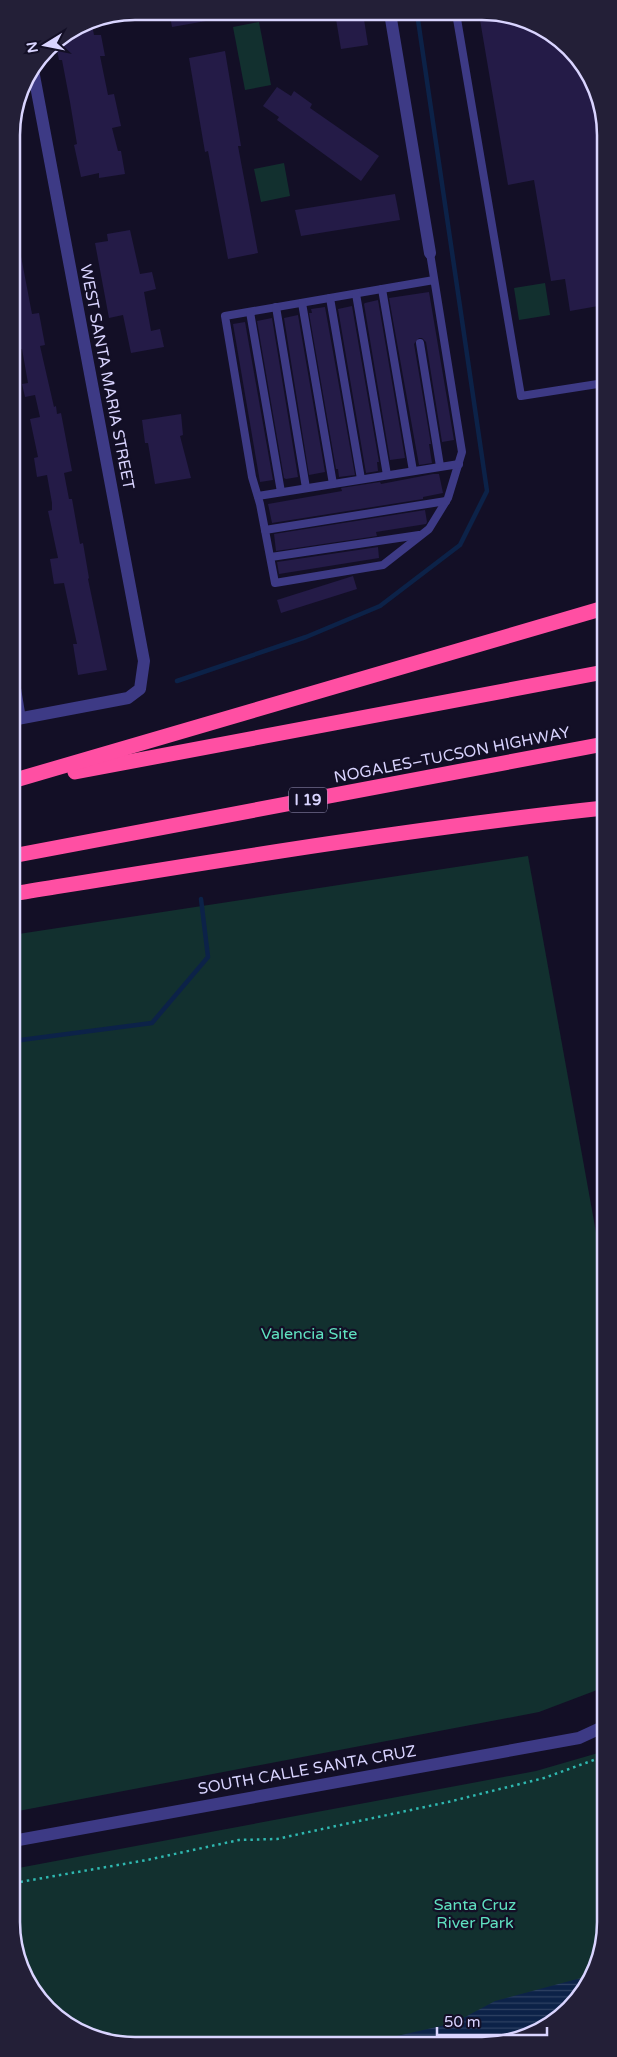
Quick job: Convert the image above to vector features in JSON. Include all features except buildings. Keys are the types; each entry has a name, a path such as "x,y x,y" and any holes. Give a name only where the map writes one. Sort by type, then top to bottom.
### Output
{"highway":[{"path":"20,781 597,610"},
{"path":"20,782 597,673"},
{"name":"NOGALES–TUCSON HIGHWAY","path":"20,854 597,745"},
{"path":"20,893 296,848 494,820 597,809"}],"street":[{"path":"391,20 430,253"},
{"name":"WEST SANTA MARIA STREET","path":"20,719 128,698 140,689 144,661 34,80"},
{"name":"SOUTH CALLE SANTA CRUZ","path":"20,1840 579,1738 597,1730"}],"lane":[{"path":"457,20 521,396 597,384"},
{"path":"430,253 462,452 446,501 429,529 382,565 275,583 258,496 252,478 225,316 434,280"},
{"path":"382,289 413,471"},
{"path":"356,294 387,475"},
{"path":"330,298 361,479"},
{"path":"302,303 333,484"},
{"path":"276,307 306,488"},
{"path":"250,312 281,492"},
{"path":"420,343 440,466"},
{"path":"258,496 459,464"},
{"path":"265,530 446,501"},
{"path":"271,557 421,535"}],"path":[{"path":"20,1882 147,1860 239,1840 278,1839 448,1802 544,1778 597,1759"}],"green space":[{"path":"259,22 271,85 245,90 233,27"},
{"path":"284,163 290,196 261,202 254,169"},
{"path":"545,283 550,315 519,320 514,288"},
{"name":"Valencia Site","path":"528,856 597,1238 597,1690 539,1712 20,1811 20,934"},
{"name":"Santa Cruz River Park","path":"597,1753 597,1929 595,1944 588,1966 578,1986 552,2013 526,2028 504,2035 489,2037 128,2037 98,2031 78,2022 65,2013 44,1992 29,1966 21,1937 20,1868 536,1771"}],"water":[{"path":"583,1977 568,1998 552,2013 539,2022 511,2033 489,2037 392,2037 454,2023 495,2001"}],"waterway":[{"path":"177,681 306,637 380,606 460,545 487,491 418,20"},
{"path":"20,1040 152,1023 208,957 201,899"}]}
